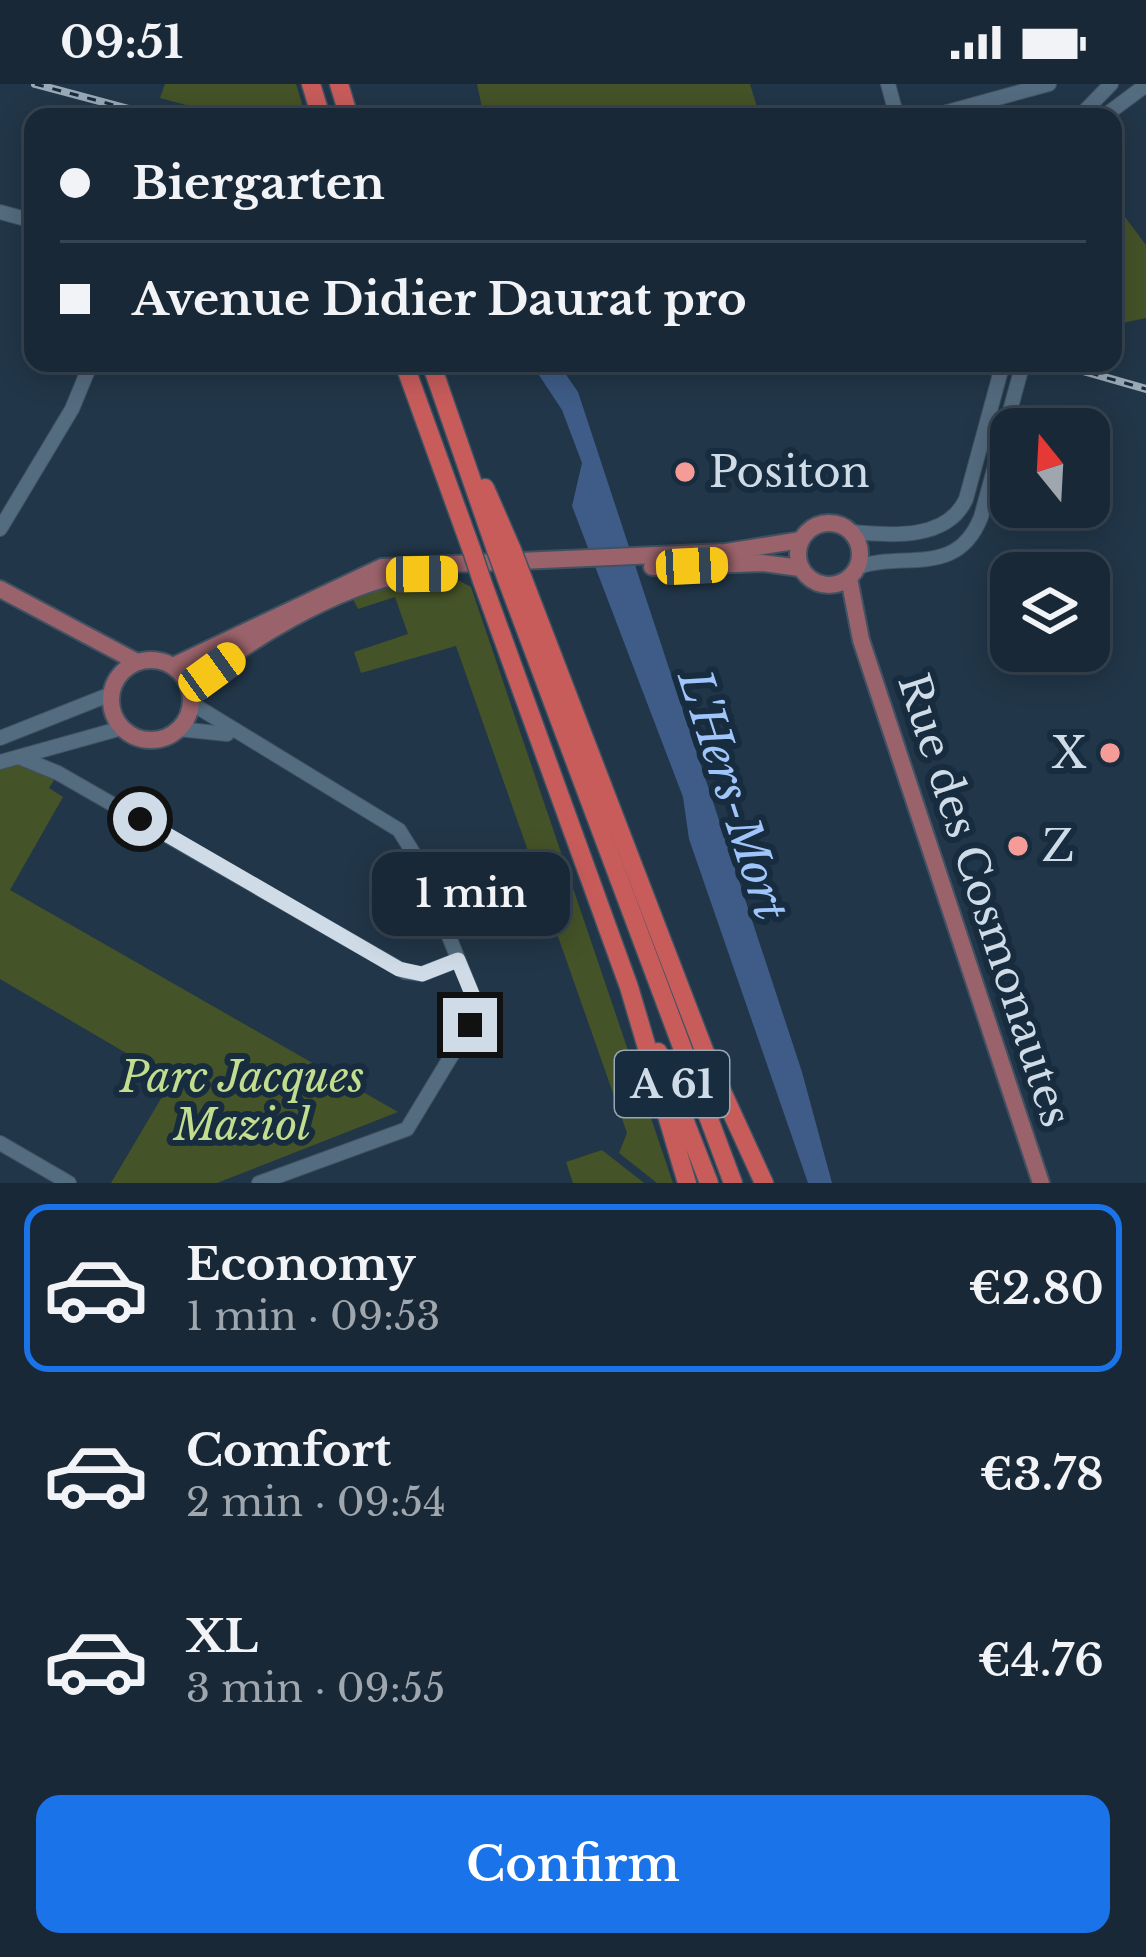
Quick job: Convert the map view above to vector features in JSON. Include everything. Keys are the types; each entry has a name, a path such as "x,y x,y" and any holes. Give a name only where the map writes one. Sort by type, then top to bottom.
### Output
{"highway":[{"name":"A 61","path":"407,372 629,987 709,1183"},
{"name":"A 61","path":"434,372 504,550 733,1183"},
{"path":"515,580 709,1064 764,1183"},
{"path":"629,987 687,1183"}],"main road":[{"path":"173,666 382,567 762,563 800,568 824,586 853,573 860,550 851,532 823,524 801,540 664,561"},
{"path":"800,568 801,540"},
{"path":"79,636 109,666 115,708 154,740 178,729 191,697 245,649 379,580 569,564"},
{"name":"Rue des Cosmonautes","path":"853,573 862,640 1041,1183"},
{"name":"Rue des Cosmonautes","path":"824,586 862,640"},
{"path":"0,589 79,636 136,662 155,659 173,666 191,697"},
{"path":"115,708 136,662"}],"street":[{"path":"962,108 1049,84"},
{"path":"1087,108 1111,84"},
{"path":"1115,108 1146,85"},
{"path":"0,529 72,409 87,372"},
{"path":"851,532 939,528 955,517 966,499 1001,372"},
{"path":"853,573 951,555 976,529 1021,372"},
{"path":"191,697 249,741 390,823 408,841 475,1001 470,1025 407,1130 259,1183"},
{"path":"4,734 115,708"},
{"path":"0,762 62,745 115,708"},
{"path":"178,729 218,731 249,741"},
{"path":"58,773 62,745"},
{"path":"19,757 58,773 399,969 422,974 458,960"},
{"path":"0,1143 69,1183"}],"green space":[{"path":"165,84 296,84 303,108 197,108 160,98"},
{"path":"477,84 750,84 757,108 482,108"},
{"path":"1122,213 1146,245 1146,318 1122,323"},
{"path":"452,577 471,587 673,1183 657,1183 619,1153 627,1133 456,646 361,673 354,652 408,634 395,597 358,609 351,595 399,579"},
{"name":"Parc Jacques Maziol","path":"13,762 56,777 49,788 63,797 10,890 398,1112 217,1183 111,1183 172,1080 0,979 0,766"},
{"path":"602,1150 644,1183 573,1183 566,1162"}],"water":[{"path":"537,372 564,372 578,392 802,1072 832,1183 808,1183 689,839 683,797 572,506 582,463 562,410"}],"railway":[{"path":"35,84 125,108"},
{"path":"1086,372 1146,389"}],"place":[{"name":"Positon","path":"685,472"},
{"name":"X","path":"1110,753"},
{"name":"Z","path":"1018,846"}],"route":[{"path":"140,819 399,969 422,974 458,960 475,1001 470,1025"}],"water label":[{"name":"L'Hers-Mort","path":"733,795"}]}
